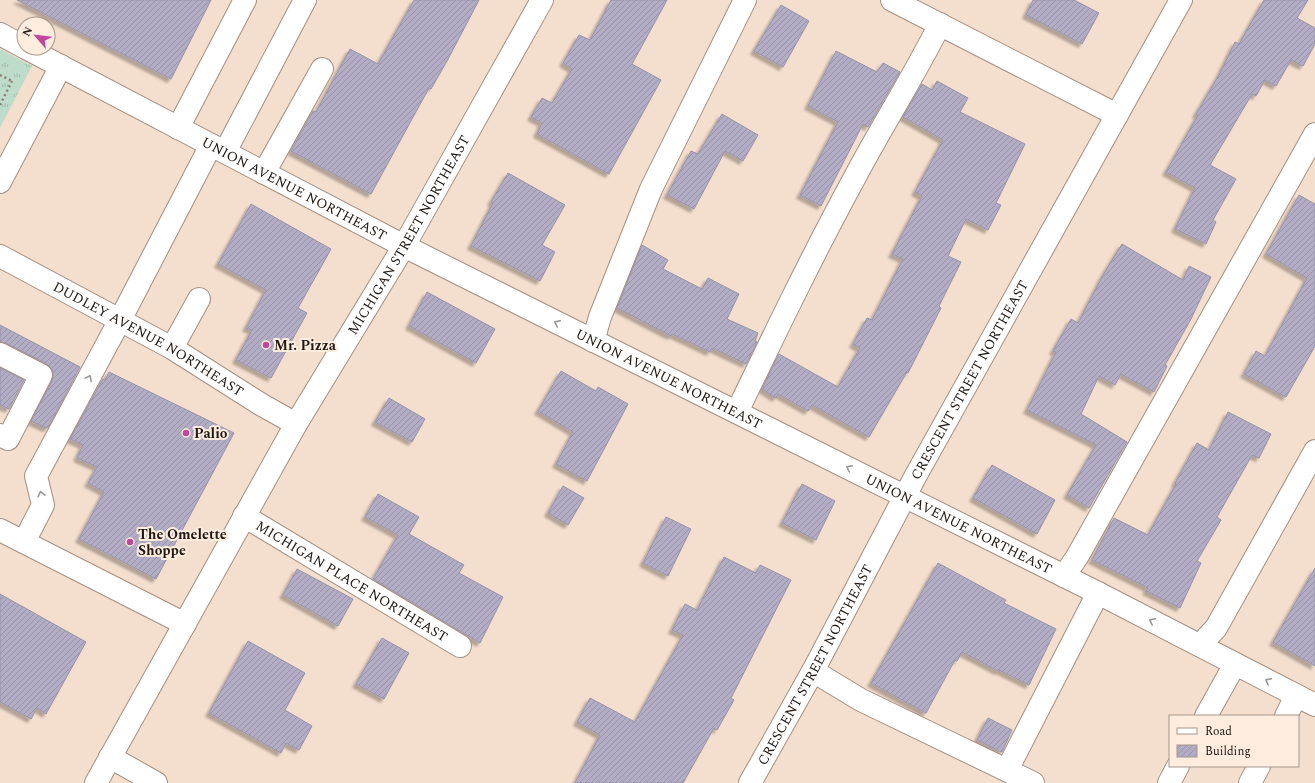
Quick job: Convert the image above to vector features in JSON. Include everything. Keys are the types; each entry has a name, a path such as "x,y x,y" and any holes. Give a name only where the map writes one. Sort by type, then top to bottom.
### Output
{"street":[{"path":"178,128 245,0"},
{"path":"24,542 43,505 36,476 120,320 218,148 305,0"},
{"name":"MICHIGAN STREET NORTHEAST","path":"96,783 296,424 404,246 542,0"},
{"path":"593,340 600,317 651,189 745,0"},
{"path":"892,0 1117,115"},
{"name":"CRESCENT STREET NORTHEAST","path":"750,783 813,671 905,496 1181,0"},
{"path":"737,412 824,234 924,57 940,24"},
{"name":"UNION AVENUE NORTHEAST","path":"0,34 16,43"},
{"name":"UNION AVENUE NORTHEAST","path":"41,56 404,246 1098,593 1306,700"},
{"path":"0,182 61,66"},
{"path":"264,173 322,69"},
{"path":"1064,576 1077,558 1315,134"},
{"name":"DUDLEY AVENUE NORTHEAST","path":"3,264 120,320 172,348 262,405 296,424"},
{"path":"172,348 199,299"},
{"path":"0,354 41,375 8,439 0,435"},
{"path":"1200,645 1216,628 1315,451"},
{"name":"MICHIGAN PLACE NORTHEAST","path":"244,516 460,646"},
{"path":"0,530 185,624"},
{"path":"1007,770 1098,593"},
{"path":"1207,715 1235,664"},
{"path":"813,671 861,700 1033,783"},
{"path":"1287,715 1306,700"},
{"path":"110,757 156,783"},
{"path":"1169,783 1177,767"},
{"path":"1250,783 1258,767"}],"path":[{"path":"0,75 12,81 0,105"}],"green space":[{"path":"0,49 32,66 0,128"}],"building":[{"path":"17,0 211,0 171,79 56,20 56,16 48,16"},
{"path":"414,0 479,0 447,61 431,89 429,88 371,194 291,151 313,111 316,112 350,49 378,64"},
{"path":"611,0 667,0 632,64 661,80 609,174 537,134 542,123 531,117 542,98 552,103 572,69 563,63 579,35 590,40"},
{"path":"1033,0 1074,0 1099,13 1082,44 1026,15"},
{"path":"1264,0 1308,0 1297,18 1315,28 1315,44 1303,66 1291,60 1276,86 1265,80 1256,96 1252,94 1210,165 1236,179 1213,220 1216,222 1206,244 1175,229 1195,188 1166,172 1198,115 1196,114 1219,75 1235,42 1239,44"},
{"path":"781,5 809,21 783,67 754,51"},
{"path":"836,51 877,72 883,63 900,72 868,127 863,124 821,206 800,195 838,122 808,106"},
{"path":"937,81 968,98 960,112 1025,144 996,203 1001,205 988,230 966,219 948,256 961,262 939,306 941,308 908,373 907,372 869,437 812,405 808,411 778,394 776,398 762,389 779,354 838,387 860,348 853,344 867,318 872,320 903,259 892,254 922,196 915,192 943,140 903,117 922,84 932,90"},
{"path":"722,114 758,135 743,161 725,151 694,209 667,195 691,151 698,154"},
{"path":"508,173 565,205 542,245 555,252 540,281 471,246 493,203 491,202"},
{"path":"1299,195 1315,204 1315,346 1286,397 1244,374 1256,351 1265,356 1307,278 1266,254"},
{"path":"251,204 331,249 298,308 307,313 271,378 236,360 252,330 246,328 266,290 218,264"},
{"path":"1122,244 1183,280 1189,266 1211,277 1191,319 1165,365 1167,366 1154,392 1121,374 1115,385 1099,376 1081,414 1127,442 1089,508 1067,495 1096,445 1027,410 1056,352 1053,351 1071,319 1078,323 1103,275"},
{"path":"642,245 668,260 663,269 702,289 708,278 739,294 727,319 758,333 755,341 757,342 746,364 712,348 710,352 672,334 671,336 617,308"},
{"path":"427,292 495,329 476,363 409,326"},
{"path":"0,325 80,367 48,428 31,421 52,381 52,369 47,364 6,343 0,342"},
{"path":"0,368 24,380 9,409 0,405"},
{"path":"561,371 596,391 598,387 628,404 587,481 556,464 573,432 538,411"},
{"path":"109,372 234,433 156,579 79,539 104,492 88,483 97,467 77,458 83,445 70,439 103,379 105,380"},
{"path":"389,398 425,419 412,442 375,422"},
{"path":"1228,412 1271,434 1259,458 1252,455 1217,517 1221,520 1197,561 1201,563 1180,608 1146,591 1148,588 1092,560 1114,518 1148,535 1197,443 1209,450"},
{"path":"992,465 1055,500 1037,534 973,498"},
{"path":"802,484 835,501 816,540 782,523"},
{"path":"563,486 584,498 568,525 548,513"},
{"path":"378,494 419,517 409,534 464,565 459,573 503,597 480,643 373,579 398,535 365,517"},
{"path":"666,517 691,529 668,576 643,563"},
{"path":"724,557 756,573 760,565 791,580 731,698 734,700 717,730 714,728 683,783 575,783 600,735 577,722 590,698 635,722 683,635 672,630 685,604 697,610"},
{"path":"938,563 1006,600 1004,603 1056,629 1029,685 962,652 957,661 955,660 926,713 871,683"},
{"path":"1315,568 1315,666 1273,642"},
{"path":"297,569 353,599 338,626 283,595"},
{"path":"0,594 86,642 46,714 37,708 31,719 0,702"},
{"path":"382,638 409,653 384,699 356,684"},
{"path":"248,641 305,673 285,710 312,726 299,750 286,743 281,753 209,713"},
{"path":"988,718 1012,730 1002,752 977,740"}],"place":[{"name":"Mr. Pizza","path":"266,345"},
{"name":"Palio","path":"186,433"},
{"name":"The Omelette Shoppe","path":"130,542"}]}
